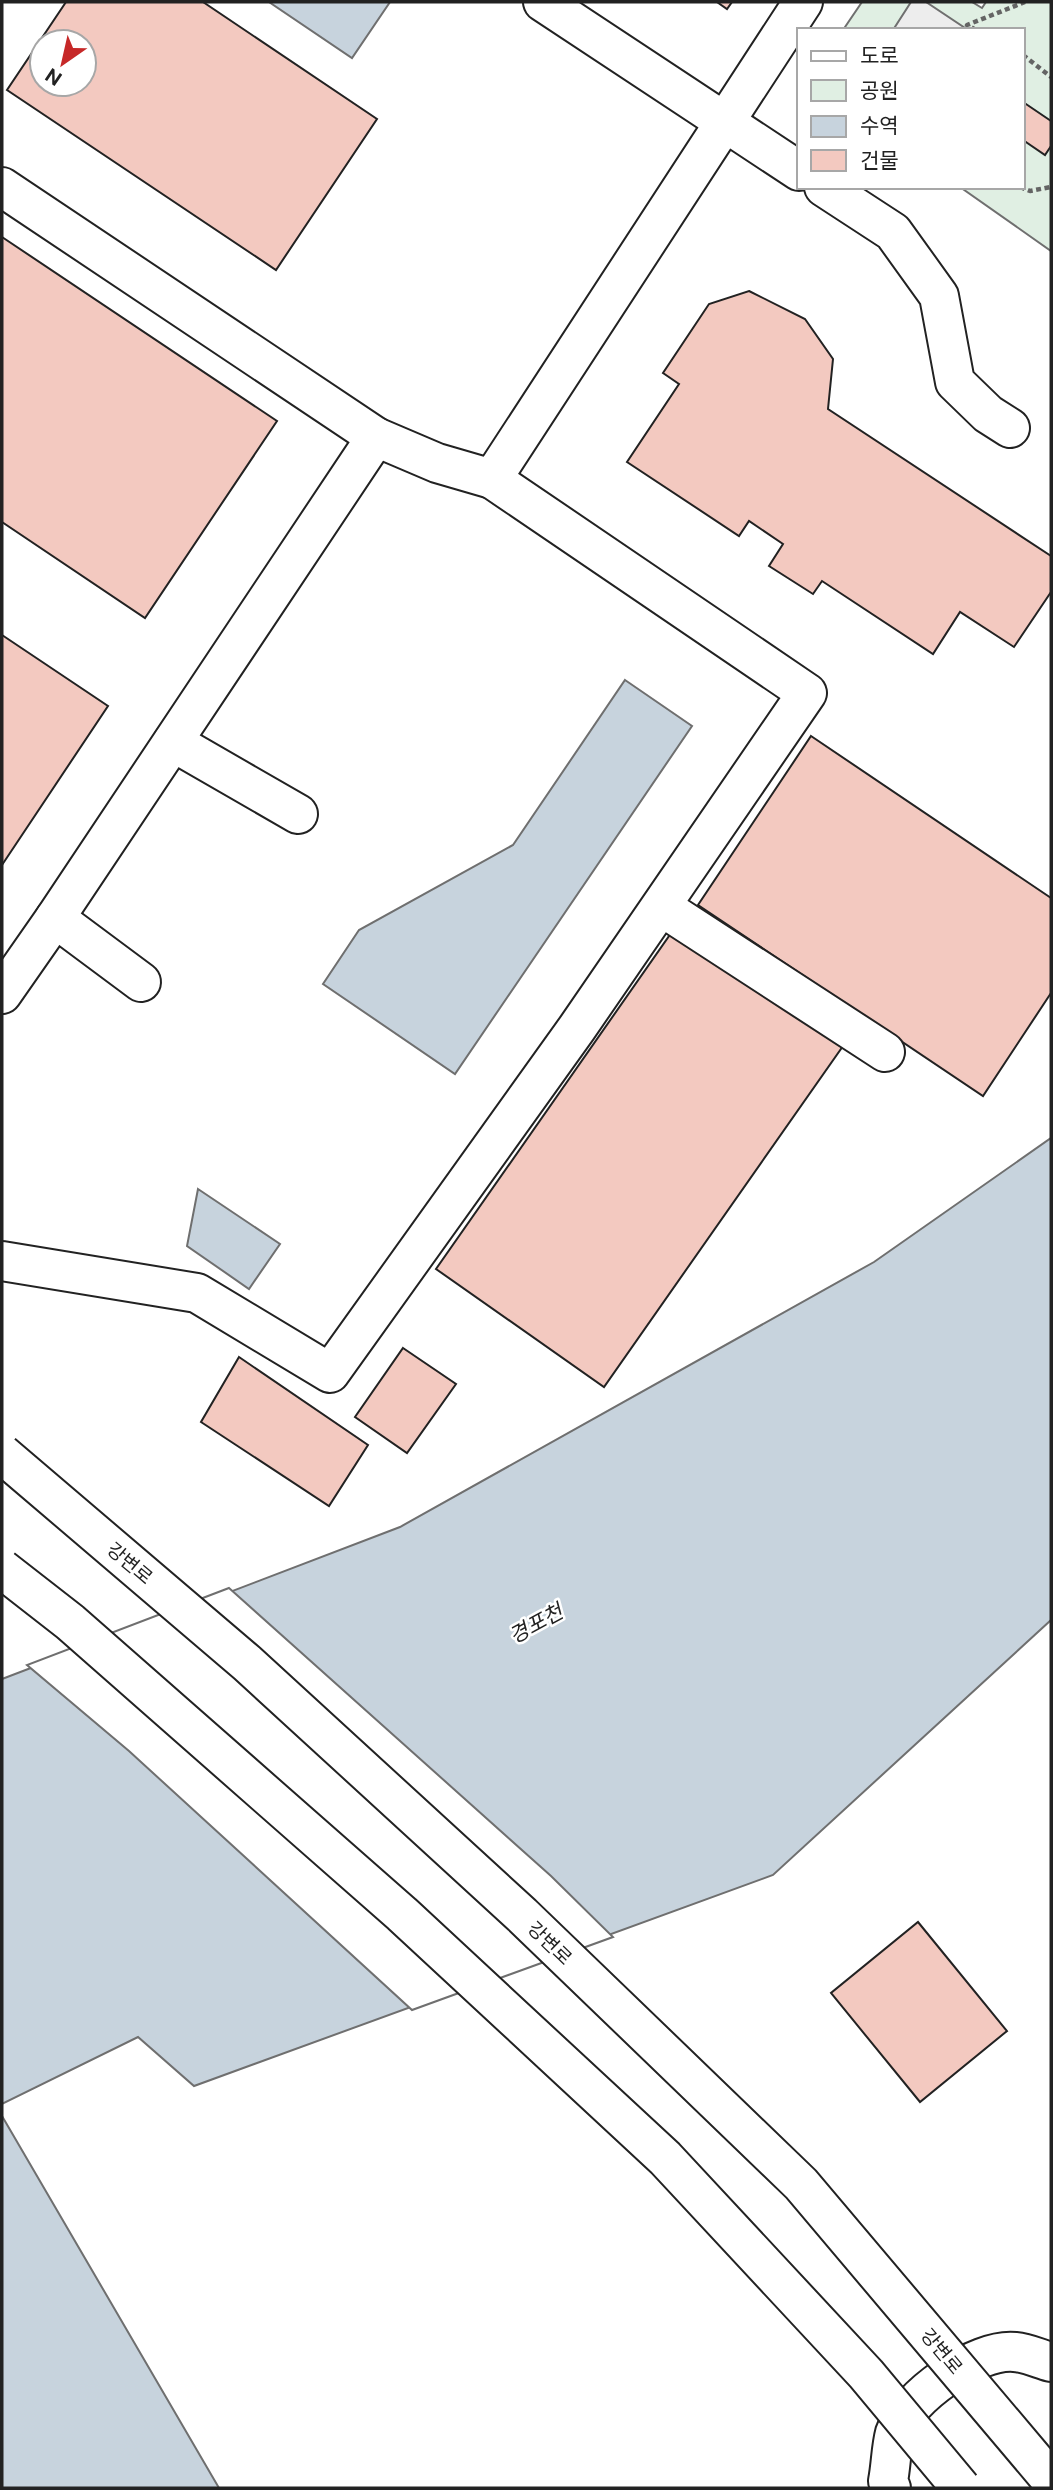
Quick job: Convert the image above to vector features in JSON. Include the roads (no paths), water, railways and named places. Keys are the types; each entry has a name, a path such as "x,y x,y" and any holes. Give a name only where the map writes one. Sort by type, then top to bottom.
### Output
{"street":[{"path":"543,2 797,170"},
{"path":"492,479 803,2"},
{"path":"2,187 376,437 437,463 492,479 807,693 662,907 330,1373 197,1293 2,1261"},
{"path":"827,189 893,232 939,296 955,382 988,414 1010,428"},
{"path":"2,993 55,918 376,437"},
{"path":"173,742 298,814"},
{"path":"662,907 885,1052"},
{"path":"55,918 141,982"},
{"name":"강변로","path":"2,1454 247,1663 522,1915 801,2184 1051,2480"},
{"path":"2,1569 70,1622 402,1914 665,2158 866,2374 961,2488"},
{"path":"891,2488 888,2481 896,2431 919,2397 951,2374 985,2356 1014,2351 1051,2362"}],"water":[{"path":"269,2 390,2 352,58"},
{"path":"625,680 692,726 455,1074 323,984 359,930 513,845"},
{"name":"경포천","path":"1051,1138 1051,1620 773,1875 194,2086 138,2037 2,2104 2,1679 400,1527 874,1262"},
{"path":"198,1189 280,1244 249,1289 187,1246"},
{"path":"2,2116 219,2488 2,2488"}]}
